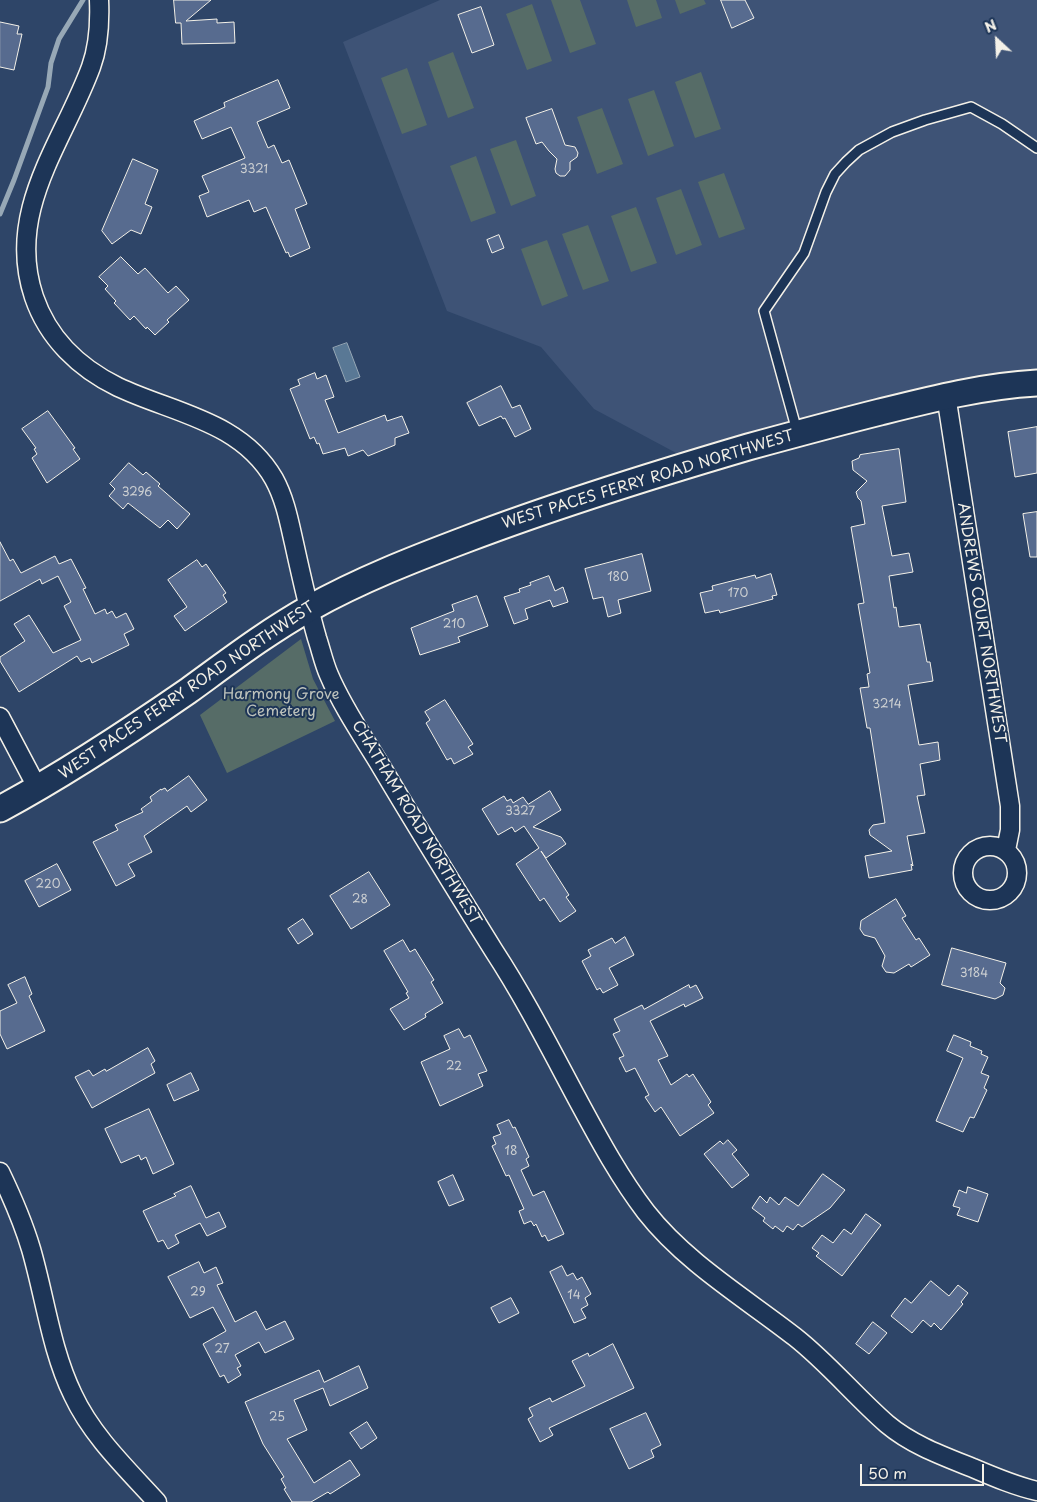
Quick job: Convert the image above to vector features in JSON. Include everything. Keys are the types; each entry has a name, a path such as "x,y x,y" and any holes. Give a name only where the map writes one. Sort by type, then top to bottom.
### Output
{"main road":[{"name":"WEST PACES FERRY ROAD NORTHWEST","path":"0,809 38,789 120,738 270,633 309,608 347,588 416,559 501,526 603,491 797,433 946,395 1007,385 1037,383"}],"street":[{"name":"CHATHAM ROAD NORTHWEST","path":"99,0 100,30 93,64 37,187 28,215 26,257 29,278 36,301 46,323 73,357 91,372 118,387 217,426 240,440 257,456 273,478 285,503 309,608 328,674 438,863 518,988 615,1168 648,1214 692,1258 801,1342 902,1436 926,1449 1018,1487 1037,1491"},
{"name":"ANDREWS COURT NORTHWEST","path":"946,395 1010,806 1010,830 1006,850"},
{"path":"0,717 38,789"},
{"path":"0,1172 16,1205 31,1248 62,1367 73,1396 89,1423 109,1450 157,1502"}],"lane":[{"path":"797,433 764,311 804,253 834,174 859,150 874,141 927,120 971,107 1002,124 1037,148"}],"shaded area":[{"path":"440,0 1037,0 1037,395 963,406 693,462 594,409 541,347 447,311 343,42"},
{"path":"347,343 360,377 346,382 333,348"}],"green space":[{"path":"551,0 580,0 596,44 570,53"},
{"path":"627,0 656,0 662,18 636,27"},
{"path":"675,0 704,0 706,4 680,14"},
{"path":"532,4 552,61 527,70 506,14"},
{"path":"453,52 474,108 448,118 428,62"},
{"path":"407,68 427,125 402,134 381,78"},
{"path":"701,72 721,129 695,138 675,82"},
{"path":"654,90 674,146 648,156 628,99"},
{"path":"602,108 623,164 597,174 577,117"},
{"path":"516,140 536,196 511,206 490,149"},
{"path":"476,156 496,213 471,222 450,166"},
{"path":"724,173 745,229 719,238 698,182"},
{"path":"681,189 702,245 676,255 656,198"},
{"path":"636,207 657,263 631,272 611,216"},
{"path":"588,225 609,281 583,290 562,234"},
{"path":"547,240 568,296 542,306 521,249"},
{"name":"Harmony Grove Cemetery","path":"301,639 313,679 335,721 227,773 200,715"}],"building":[{"path":"174,0 211,0 186,21 217,19 217,23 234,22 235,43 182,44 181,23 176,23"},
{"path":"721,0 745,0 754,18 732,28"},
{"path":"481,7 494,45 472,53 458,15"},
{"path":"0,22 19,26 17,34 22,34 14,70 0,67"},
{"path":"278,80 290,108 257,122 268,148 274,145 282,163 289,160 307,204 295,209 310,248 290,257 288,252 286,253 266,207 254,212 249,200 207,217 199,196 209,192 202,176 245,158 231,127 202,139 194,121 225,107 224,103"},
{"path":"552,109 565,145 575,147 578,153 577,157 570,162 570,170 565,176 560,176 556,173 557,159 542,142 536,144 526,118"},
{"path":"133,159 158,170 145,204 152,207 141,234 131,230 112,244 102,231"},
{"path":"499,235 504,248 492,253 487,240"},
{"path":"121,257 138,274 145,268 168,293 176,286 189,300 167,320 169,322 155,335 147,327 146,329 134,316 130,320 114,303 116,301 105,289 108,286 99,277"},
{"path":"315,373 317,379 326,375 334,397 325,400 338,433 385,415 387,421 402,416 409,433 395,438 395,445 368,456 363,450 348,456 345,448 323,454 319,443 317,444 314,437 310,439 290,389 300,385 298,380"},
{"path":"501,386 512,408 520,405 531,429 515,437 505,418 503,419 501,416 479,426 467,403"},
{"path":"48,411 75,448 73,449 80,459 47,483 32,458 37,454 34,449 36,448 22,429"},
{"path":"1037,427 1037,473 1015,477 1008,432"},
{"path":"899,449 906,502 882,506 892,556 909,553 913,572 889,576 899,627 920,624 927,662 930,662 933,681 908,685 919,745 938,742 940,760 920,764 925,795 917,796 925,833 907,836 913,866 911,864 912,870 869,878 865,856 892,851 870,835 869,830 873,825 885,823 870,728 867,728 860,688 869,687 867,674 870,673 858,604 864,603 851,527 865,524 861,501 856,492 867,481 853,470 852,461 859,458 860,455"},
{"path":"129,463 143,475 146,472 160,484 158,486 190,514 177,529 168,520 160,528 128,503 123,509 109,496 115,489 110,484"},
{"path":"1037,512 1037,557 1030,557 1023,514"},
{"path":"0,542 10,561 13,559 21,573 55,556 59,564 71,559 86,588 83,589 95,614 105,609 107,614 112,611 116,618 126,613 134,629 124,634 129,645 92,663 90,658 81,662 77,656 19,692 0,661 0,657 25,641 14,624 29,615 53,653 81,640 64,606 71,602 58,576 42,584 40,579 0,601"},
{"path":"642,554 651,591 618,600 621,613 608,617 603,597 593,599 585,569"},
{"path":"197,560 202,567 206,564 226,593 223,595 227,602 185,631 174,616 187,607 168,580"},
{"path":"771,574 777,595 772,596 773,599 720,613 719,610 705,613 700,593 713,590 712,586 755,575 756,578"},
{"path":"549,576 555,591 563,587 568,602 553,607 550,600 525,609 528,619 514,624 504,597 520,592 519,589"},
{"path":"477,596 488,626 458,637 460,642 420,655 411,628 454,611 452,605"},
{"path":"445,700 473,744 468,747 473,754 454,764 451,758 447,760 426,723 430,720 425,712"},
{"path":"189,776 207,800 191,812 187,806 144,836 152,852 128,864 135,876 116,886 93,842 118,830 115,825 143,812 141,809 152,801 150,797 161,789 165,788 167,791"},
{"path":"550,791 561,810 533,827 561,837 566,844 546,858 541,851 569,895 566,897 576,911 560,922 544,898 540,901 516,864 539,848 524,826 515,832 512,827 498,835 482,809 504,796 507,801 511,799 513,803 523,797 528,804"},
{"path":"57,864 71,890 39,907 25,881"},
{"path":"369,872 390,905 351,929 330,896"},
{"path":"896,899 906,916 902,918 916,940 919,938 930,955 911,967 909,964 894,973 886,972 882,966 885,956 875,938 864,935 860,929 861,921"},
{"path":"303,919 313,934 298,944 288,929"},
{"path":"625,937 634,955 609,968 618,985 603,993 600,988 597,990 582,961 591,956 588,950 612,938 615,943"},
{"path":"403,940 410,952 415,949 434,980 431,982 443,1003 425,1014 426,1017 404,1030 390,1009 409,998 406,993 408,992 384,951"},
{"path":"952,948 1006,963 1000,983 1005,988 1003,995 995,999 942,985"},
{"path":"25,977 32,994 29,996 45,1031 7,1049 0,1034 0,1011 17,1003 8,985"},
{"path":"689,985 690,988 696,985 703,998 685,1007 684,1004 650,1021 668,1056 658,1060 671,1085 687,1074 689,1077 693,1074 711,1102 708,1105 714,1113 680,1136 661,1107 655,1112 645,1097 649,1095 635,1068 626,1072 619,1058 624,1056 613,1034 620,1031 614,1019 642,1005 644,1009"},
{"path":"459,1029 464,1038 470,1035 487,1071 478,1074 483,1086 440,1106 421,1062 450,1049 444,1036"},
{"path":"954,1035 971,1042 970,1046 982,1051 981,1054 988,1057 981,1073 989,1076 984,1088 987,1090 974,1118 970,1117 963,1132 936,1121 963,1058 947,1051"},
{"path":"148,1048 155,1061 151,1064 155,1073 92,1108 75,1077 89,1070 93,1076 105,1069 106,1071"},
{"path":"191,1073 199,1090 174,1101 167,1085"},
{"path":"149,1109 174,1164 153,1174 146,1157 141,1160 139,1155 121,1163 105,1129"},
{"path":"509,1120 513,1128 515,1127 529,1157 526,1159 529,1166 521,1170 533,1196 544,1191 564,1234 548,1241 545,1235 542,1237 536,1224 534,1226 531,1221 524,1224 519,1211 524,1209 509,1175 506,1176 492,1146 496,1144 493,1137 501,1134 497,1125"},
{"path":"728,1140 737,1150 732,1154 749,1175 732,1188 704,1154 720,1141 723,1144"},
{"path":"823,1174 845,1190 830,1208 802,1227 798,1224 793,1230 787,1226 783,1232 775,1226 773,1229 763,1221 765,1218 752,1208 760,1196 767,1203 770,1197 779,1205 785,1197 798,1206"},
{"path":"453,1175 464,1200 449,1206 438,1182"},
{"path":"191,1186 206,1218 219,1212 226,1227 207,1236 200,1223 175,1235 179,1243 168,1249 163,1240 158,1242 143,1211 176,1196 174,1194"},
{"path":"968,1187 988,1194 978,1222 957,1215 960,1208 953,1206 959,1190 966,1193"},
{"path":"866,1214 881,1225 842,1276 816,1256 819,1253 812,1248 822,1235 833,1243 844,1229 851,1234"},
{"path":"199,1262 204,1273 216,1267 223,1283 217,1285 235,1322 256,1311 266,1330 285,1321 294,1339 265,1353 259,1342 235,1355 241,1366 237,1368 241,1375 228,1383 224,1375 220,1377 203,1344 226,1331 213,1307 190,1318 168,1277"},
{"path":"562,1266 567,1276 573,1273 577,1280 582,1277 591,1294 585,1298 588,1305 581,1309 586,1318 574,1323 550,1272"},
{"path":"931,1281 949,1296 958,1285 968,1293 961,1302 963,1304 941,1330 934,1323 931,1327 923,1320 912,1333 891,1316 905,1298 911,1303"},
{"path":"511,1298 519,1313 499,1323 491,1308"},
{"path":"873,1322 887,1333 869,1354 856,1344"},
{"path":"613,1344 634,1388 549,1428 553,1435 540,1442 528,1419 533,1416 529,1408 550,1398 552,1402 585,1386 572,1361 588,1353 589,1356"},
{"path":"359,1366 368,1388 330,1406 323,1388 294,1400 307,1430 287,1439 314,1483 350,1460 360,1475 330,1494 328,1492 311,1502 292,1502 284,1489 286,1488 281,1479 284,1477 263,1444 245,1402 319,1370 324,1382"},
{"path":"646,1413 661,1445 651,1450 654,1457 629,1469 610,1429"},
{"path":"367,1422 377,1438 361,1449 350,1433"}],"waterway":[{"path":"0,214 48,87 51,63 59,39 83,0"}]}
